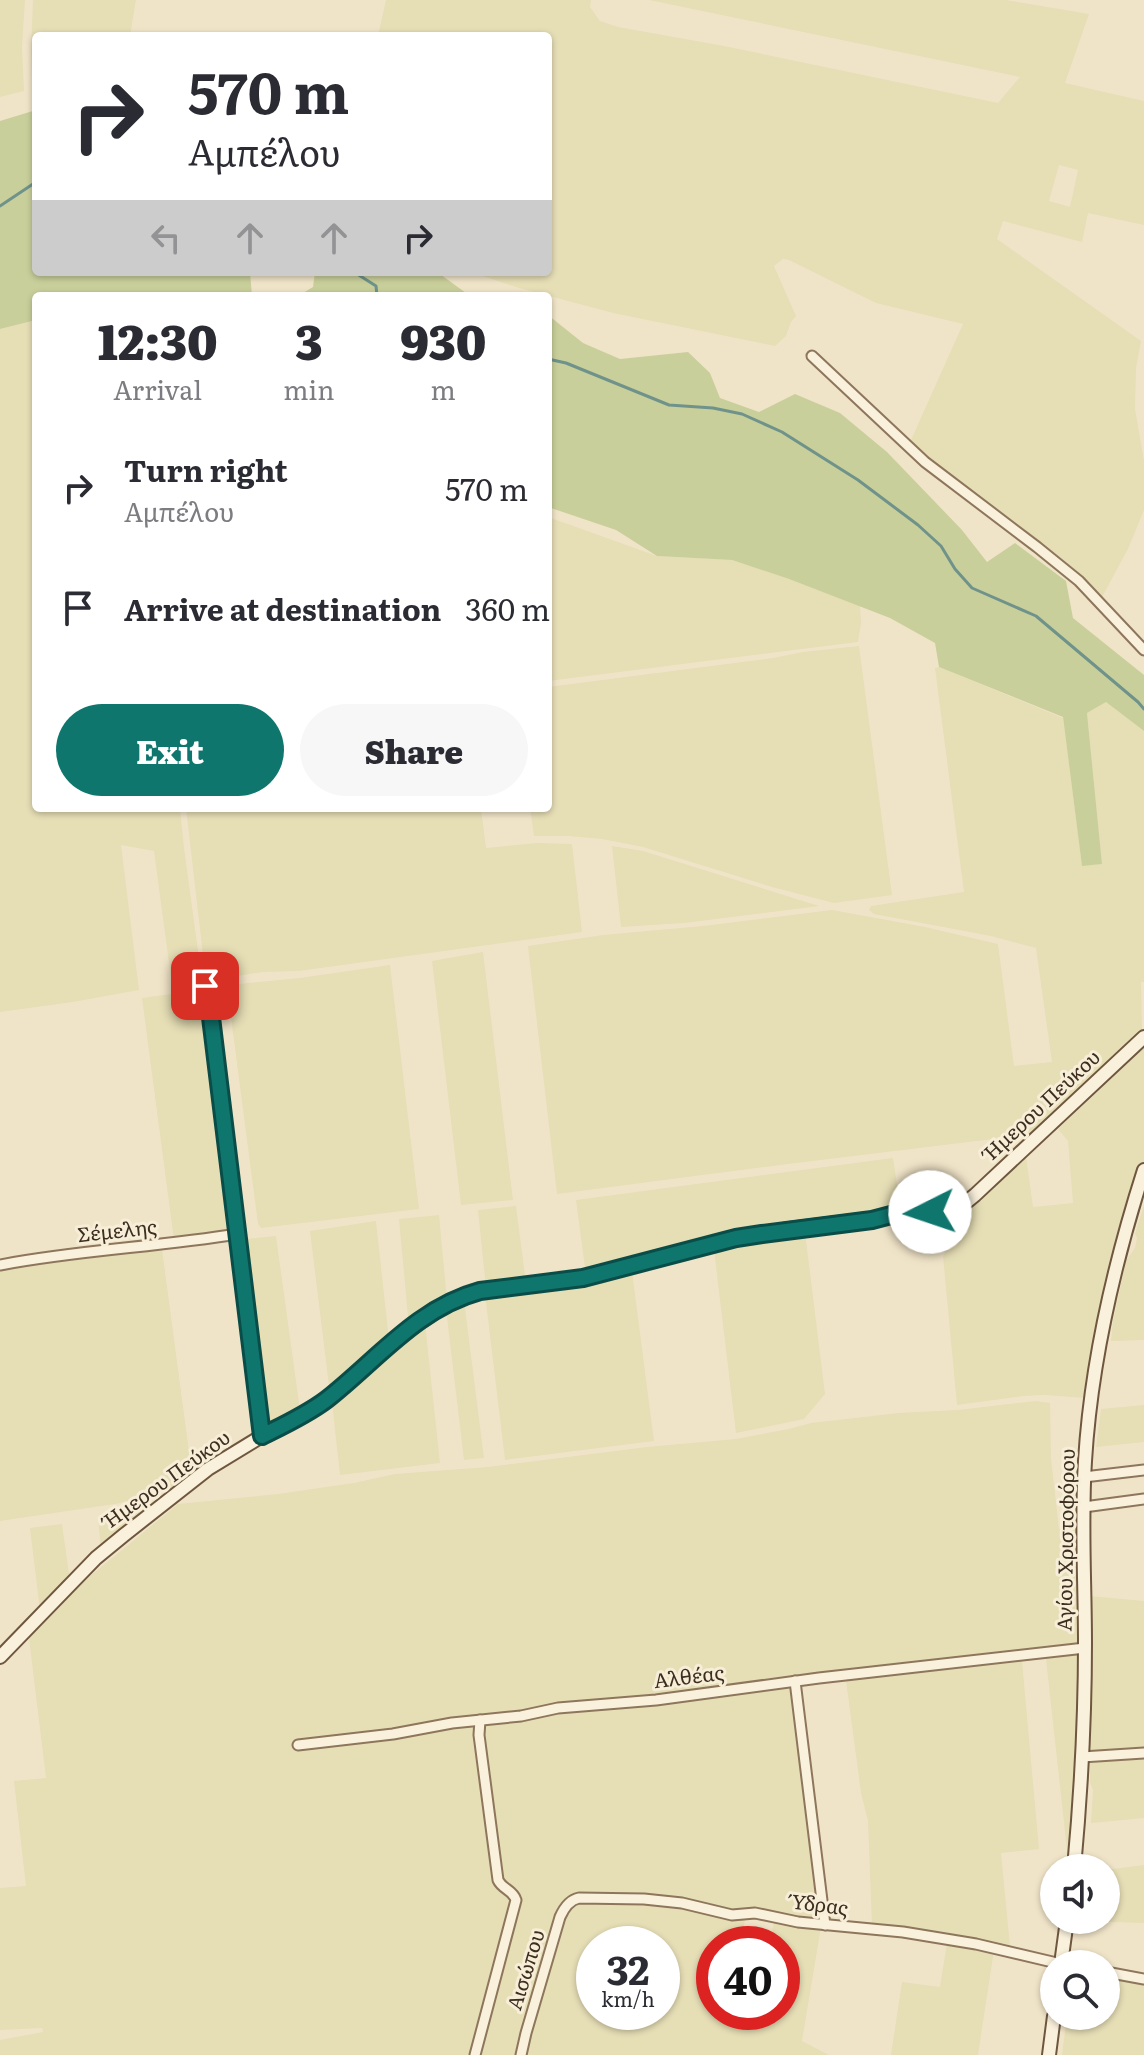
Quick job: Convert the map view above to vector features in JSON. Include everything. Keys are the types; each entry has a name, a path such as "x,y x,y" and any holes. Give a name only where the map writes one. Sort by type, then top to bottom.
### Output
{"street":[{"path":"812,356 925,462 1079,581 1144,650"},
{"path":"205,986 262,1436"},
{"name":"Ήμερου Πεύκου","path":"0,1657 96,1558 208,1469 326,1400 390,1343 436,1310 480,1291 583,1278 736,1238 930,1212 964,1204 1144,1037"},
{"name":"Αγίου Χριστοφόρου","path":"1075,1854 1085,1648 1084,1477 1091,1400 1106,1307 1144,1170"},
{"name":"Σέμελης","path":"0,1265 40,1257 237,1234"},
{"path":"1084,1477 1144,1470"},
{"path":"1084,1507 1144,1499"},
{"name":"Αλθέας","path":"298,1745 521,1716 558,1708 656,1700 1085,1648"},
{"path":"795,1681 825,1925"},
{"path":"475,2055 516,1900 498,1880 479,1735 480,1720"},
{"path":"1082,1757 1144,1753"},
{"name":"Ύδρας","path":"574,1899 644,1899 682,1903 732,1915 755,1913 798,1922 903,1932 1040,1959"},
{"name":"Αισώπου","path":"522,2055 560,1917 574,1899"},
{"path":"1120,1975 1144,1979"},
{"path":"1049,2055 1052,2030"}],"shaded area":[{"path":"0,0 25,0 22,46 24,91 0,97"},
{"path":"33,0 136,0 131,32 32,32 32,79 31,52"},
{"path":"386,0 591,0 590,7 600,21 618,27 998,103 1020,77 649,0 1006,0 1089,14 1065,83 1144,101 1144,225 1088,213 1082,242 1003,221 997,239 1141,341 1136,368 1135,409 1144,461 1144,510 1128,549 1102,597 1030,535 930,460 911,440 963,324 876,303 789,260 783,259 774,266 796,316 786,336 775,346 613,313 552,297 552,292 516,287 482,276 552,276 552,32 379,32","holes":["1059,165 1078,170 1070,207 1049,201"]},
{"path":"32,321 32,812 180,812 202,980 172,985 154,851 121,845 139,990 0,1012 0,329"},
{"path":"552,518 657,556 732,560 860,606 858,642 552,680"},
{"path":"859,646 892,895 834,903 643,847 602,839 534,836 531,812 552,812 552,686"},
{"path":"935,668 1063,718 1082,865 1102,864 1087,713 1106,702 1144,731 1142,1035 1034,1134 557,1194 528,946 832,910 925,927 998,944 1014,1066 1052,1062 1036,948 991,936 874,914 869,910 871,906 964,892"},
{"path":"186,812 482,812 486,848 537,843 572,844 582,932 206,981"},
{"path":"612,846 643,851 819,906 684,923 621,927"},
{"path":"483,952 513,1200 461,1205 432,961"},
{"path":"390,965 419,1209 261,1228 258,1224 227,987"},
{"path":"205,992 235,1233 174,1240 142,998"},
{"path":"1144,1048 1144,1166 1085,1398 1023,1396 957,1405 943,1256 975,1204 1026,1156 1033,1207 1073,1203 1068,1141 1058,1129"},
{"path":"893,1158 901,1211 586,1275 576,1200"},
{"path":"1144,1205 1144,1340 1111,1341 1126,1261 1135,1248 1135,1234"},
{"path":"516,1206 526,1283 486,1288 478,1210"},
{"path":"439,1215 447,1300 409,1327 399,1219"},
{"path":"376,1221 389,1340 346,1378 329,1386 310,1231"},
{"path":"805,1232 825,1394 804,1419 736,1433 714,1250"},
{"path":"276,1236 300,1410 273,1422 266,1419 263,1412 242,1248 245,1239"},
{"path":"162,1249 192,1474 175,1489 152,1496 0,1521 0,1271 37,1262"},
{"path":"632,1271 654,1441 505,1460 485,1294"},
{"path":"464,1300 484,1458 464,1460 446,1309"},
{"path":"425,1323 440,1463 340,1475 332,1402"},
{"path":"1036,1401 1050,1403 1051,1458 1059,1529 1082,1530 1081,1748 1070,1854 1067,1854 1046,1659 1022,1661 1039,1849 1001,1853 1010,1946 872,1925 868,1821 861,1793 845,1673 793,1679 822,1922 747,1910 744,1926 696,1926 696,2030 800,2030 800,1926 773,1926 774,1923 821,1927 802,2041 829,2055 0,2055 0,2040 43,2032 42,2028 0,2030 0,1888 26,1886 14,1781 46,1778 29,1638 89,1577 178,1504 278,1494 395,1474 488,1467 736,1439 811,1423"},
{"path":"1144,1405 1144,1442 1096,1447 1101,1409"},
{"path":"162,1503 101,1550 98,1517"},
{"path":"62,1524 70,1581 40,1611 30,1528"},
{"path":"1090,1596 1144,1601 1144,1818 1091,1823"},
{"path":"1144,1865 1144,1923 1120,1922 1120,1868"},
{"path":"947,1943 994,1950 978,2055 891,2055 902,1982 940,1987"},
{"path":"1120,1978 1144,1982 1144,2055 1062,2055 1065,2030 1120,2030"}],"green space":[{"path":"32,111 32,276 250,276 252,292 32,292 32,321 0,329 0,121"},
{"path":"314,276 443,276 465,292 305,292 313,287"},
{"path":"552,318 583,343 620,359 688,352 710,373 720,398 759,412 795,394 840,413 887,452 962,530 987,562 1015,543 1066,581 1073,618 1144,675 1144,731 1106,702 1087,713 1102,864 1082,866 1063,717 939,667 935,643 890,618 732,560 657,556 616,530 552,508"}],"waterway":[{"path":"0,206 32,185"},
{"path":"360,276 376,286 377,292"},
{"path":"552,360 669,405 713,408 742,414 782,432 858,480 918,525 941,546 972,588 1036,616 1144,709"}],"route":[{"path":"205,986 262,1436 326,1400 390,1343 436,1310 468,1294 583,1278 736,1238 930,1212"}]}
